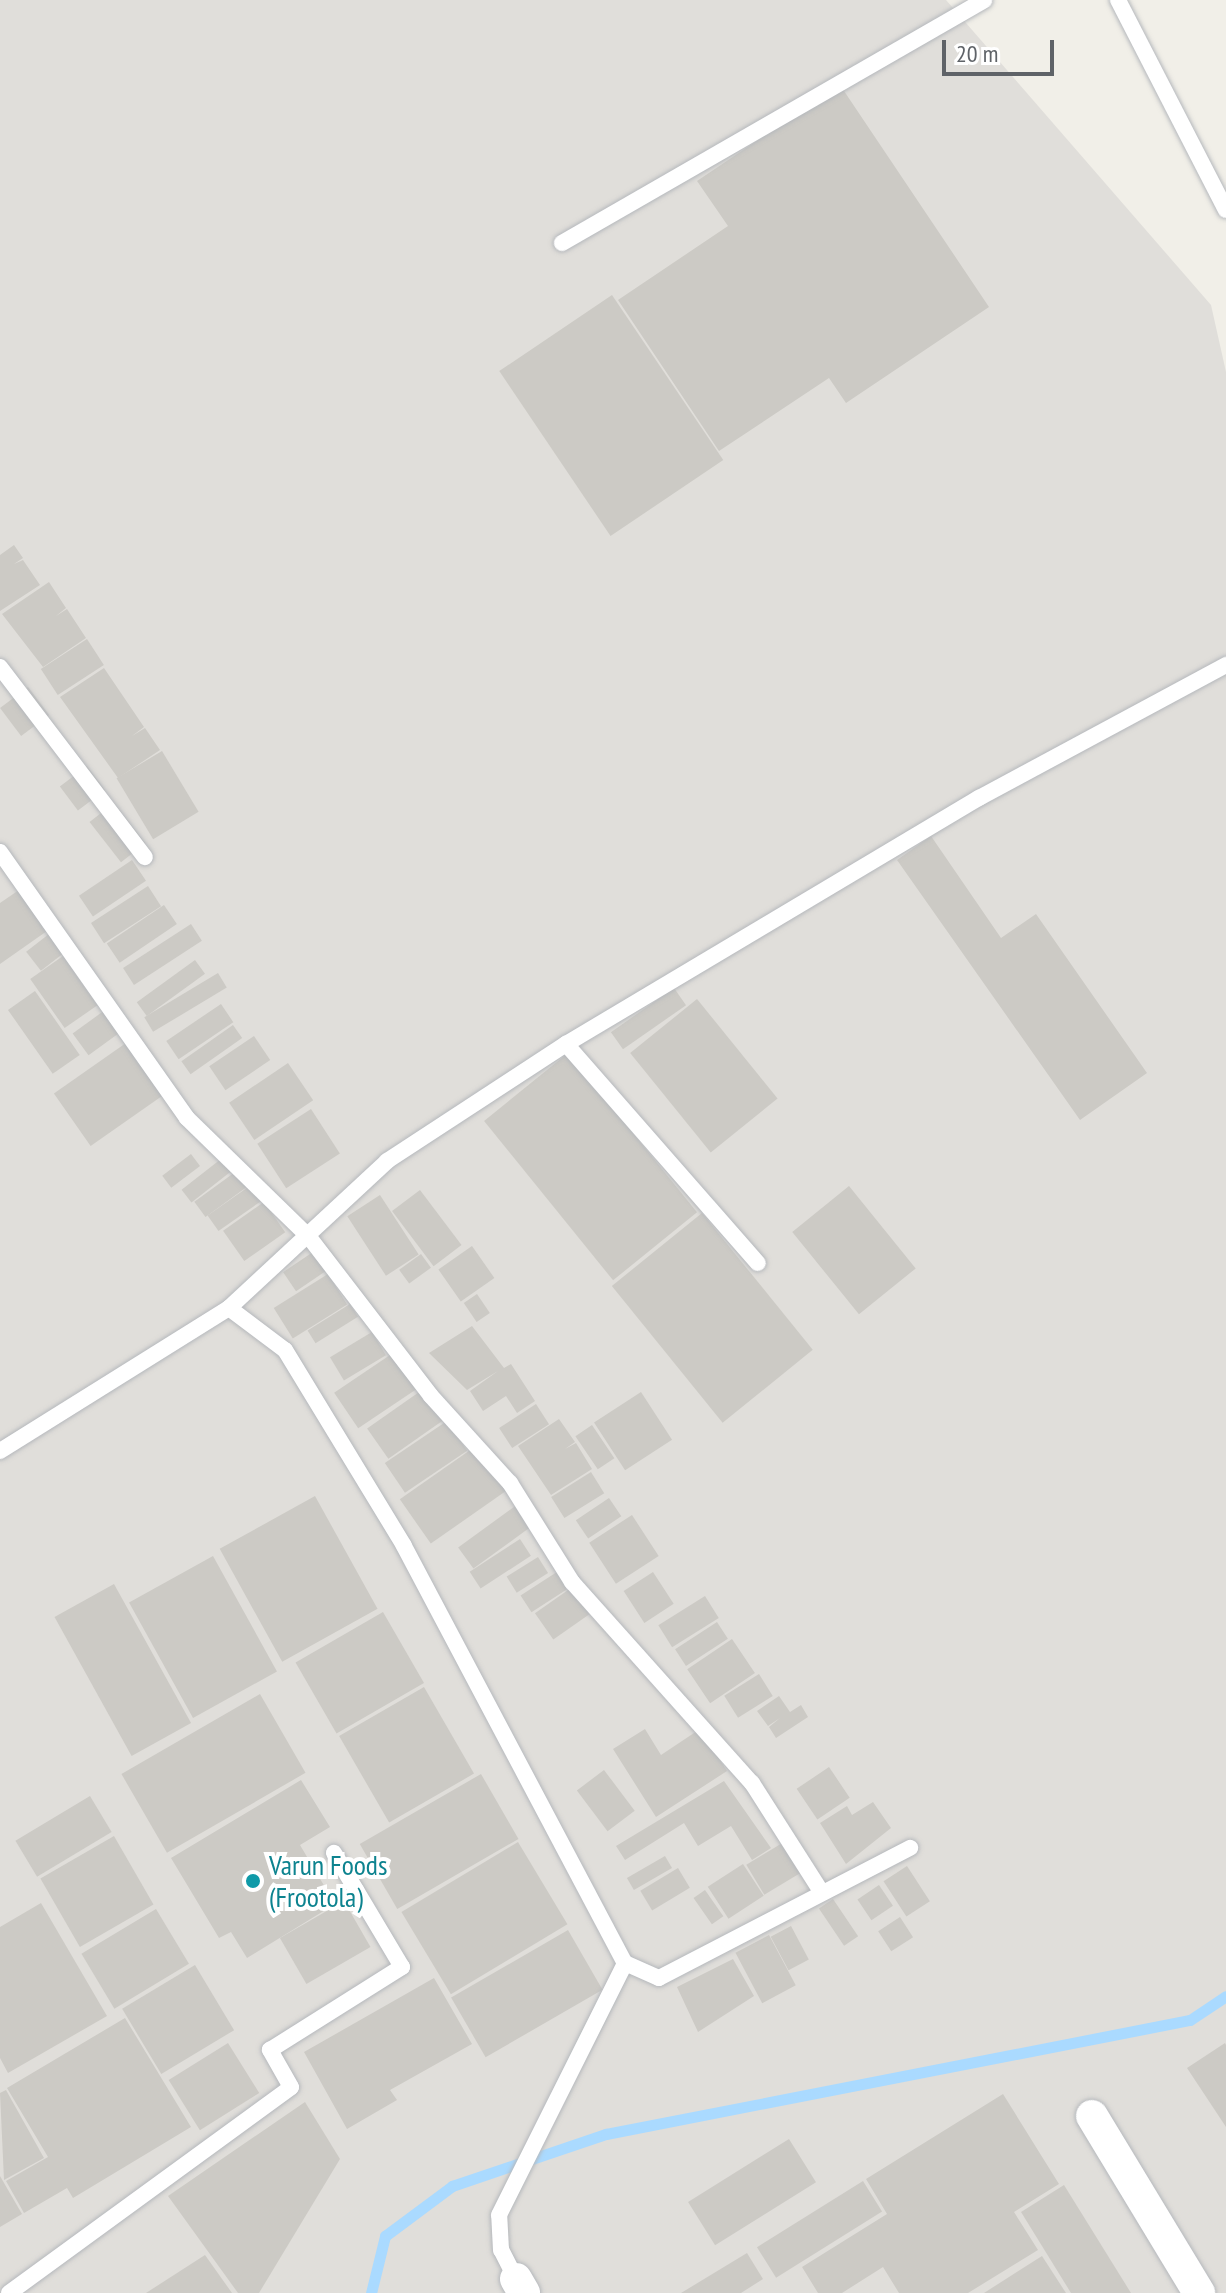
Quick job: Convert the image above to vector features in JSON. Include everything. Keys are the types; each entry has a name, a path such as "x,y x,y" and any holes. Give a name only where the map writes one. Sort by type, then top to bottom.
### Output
{"street":[{"path":"1092,2116 1199,2293"}],"lane":[{"path":"562,243 984,0"},
{"path":"1118,0 1226,210"},
{"path":"0,1451 229,1308 309,1237 387,1161 566,1044 979,798 1226,665"},
{"path":"0,667 145,857"},
{"path":"0,852 187,1118 309,1237 431,1396 510,1483 572,1582 752,1783 822,1893"},
{"path":"566,1044 758,1263"},
{"path":"229,1308 285,1350 317,1402 404,1546 625,1963 659,1978 910,1848"},
{"path":"9,2293 291,2087 270,2050 402,1967 334,1853"},
{"path":"520,2286 501,2250 499,2215 545,2116 625,1963"}],"shaded area":[{"path":"0,0 946,0 1211,305 1226,372 1226,2293 0,2293"}],"building":[{"path":"840,85 989,307 846,403 829,378 719,451 618,300 728,226 697,181"},
{"path":"612,295 723,460 611,536 499,371"},
{"path":"14,545 23,558 14,564 23,560 40,585 0,611 0,555"},
{"path":"49,582 66,608 56,616 67,609 86,638 43,667 2,614"},
{"path":"87,639 104,665 58,695 41,669"},
{"path":"104,668 144,727 132,736 145,728 160,750 118,778 60,697"},
{"path":"28,687 49,715 21,736 0,708"},
{"path":"162,751 199,812 153,839 117,778"},
{"path":"87,766 105,790 78,810 60,786"},
{"path":"114,803 145,843 121,862 90,822"},
{"path":"931,836 1001,938 1036,914 1147,1073 1080,1120 897,860"},
{"path":"132,860 146,881 93,917 79,896"},
{"path":"148,886 161,906 104,943 91,923"},
{"path":"19,890 47,931 0,964 0,903"},
{"path":"164,905 177,924 120,963 107,944"},
{"path":"191,924 202,941 134,985 123,968"},
{"path":"49,934 64,953 41,971 26,952"},
{"path":"63,956 97,1005 65,1028 30,979"},
{"path":"195,960 205,974 147,1016 137,1002"},
{"path":"218,973 227,988 153,1032 144,1017"},
{"path":"674,988 686,1005 623,1049 611,1032"},
{"path":"35,991 80,1055 53,1074 8,1010"},
{"path":"697,999 778,1098 711,1153 630,1053"},
{"path":"221,1004 233,1022 179,1059 166,1041"},
{"path":"105,1010 121,1032 89,1055 73,1034"},
{"path":"233,1025 242,1038 191,1074 181,1061"},
{"path":"254,1036 270,1060 225,1090 209,1066"},
{"path":"126,1043 163,1095 91,1146 54,1093"},
{"path":"568,1053 697,1212 613,1280 484,1121"},
{"path":"288,1063 313,1100 254,1140 229,1103"},
{"path":"311,1109 340,1153 286,1188 257,1144"},
{"path":"191,1154 200,1166 171,1188 162,1176"},
{"path":"221,1159 231,1172 191,1202 182,1190"},
{"path":"238,1170 249,1185 205,1217 194,1202"},
{"path":"251,1185 262,1201 218,1231 208,1215"},
{"path":"849,1186 916,1268 859,1314 792,1232"},
{"path":"420,1190 462,1245 434,1266 392,1211"},
{"path":"380,1195 419,1255 386,1276 347,1216"},
{"path":"264,1202 285,1232 244,1261 223,1231"},
{"path":"702,1213 813,1350 723,1423 612,1286"},
{"path":"472,1246 494,1278 461,1301 438,1270"},
{"path":"313,1252 326,1271 296,1291 283,1272"},
{"path":"421,1254 431,1268 409,1284 399,1270"},
{"path":"328,1274 347,1305 293,1338 274,1308"},
{"path":"477,1294 490,1313 477,1322 464,1303"},
{"path":"350,1304 358,1317 316,1343 308,1330"},
{"path":"472,1326 504,1368 511,1364 535,1401 517,1413 506,1396 483,1411 470,1391 498,1371 467,1390 429,1353"},
{"path":"372,1332 386,1355 344,1380 330,1357"},
{"path":"393,1353 417,1389 358,1428 334,1393"},
{"path":"422,1390 443,1420 388,1459 367,1428"},
{"path":"641,1392 672,1440 625,1470 594,1422"},
{"path":"536,1404 549,1424 512,1448 499,1428"},
{"path":"559,1419 575,1442 565,1449 576,1443 592,1469 551,1495 518,1446"},
{"path":"447,1421 467,1451 405,1493 385,1463"},
{"path":"592,1425 614,1458 598,1469 575,1436"},
{"path":"476,1446 507,1490 431,1544 400,1499"},
{"path":"591,1472 604,1493 564,1518 551,1497"},
{"path":"315,1496 378,1609 282,1662 220,1549"},
{"path":"609,1498 621,1516 588,1539 576,1520"},
{"path":"518,1504 533,1525 473,1569 458,1547"},
{"path":"632,1515 659,1556 616,1584 589,1543"},
{"path":"520,1539 531,1556 481,1588 470,1572"},
{"path":"213,1556 277,1671 193,1718 129,1603"},
{"path":"538,1557 548,1573 517,1593 507,1577"},
{"path":"560,1570 571,1587 531,1612 521,1596"},
{"path":"653,1572 674,1604 644,1623 624,1591"},
{"path":"114,1584 191,1723 132,1756 55,1617"},
{"path":"571,1588 589,1614 553,1639 535,1613"},
{"path":"705,1596 719,1618 672,1647 658,1625"},
{"path":"383,1612 424,1683 337,1734 296,1662"},
{"path":"717,1622 728,1639 686,1666 675,1649"},
{"path":"732,1639 755,1673 710,1703 687,1669"},
{"path":"759,1674 773,1696 738,1718 724,1696"},
{"path":"424,1687 474,1774 389,1823 339,1736"},
{"path":"260,1694 306,1773 167,1853 121,1774"},
{"path":"779,1696 790,1712 801,1705 808,1717 776,1738 769,1727 780,1718 768,1726 757,1711"},
{"path":"645,1729 661,1755 700,1729 727,1771 656,1817 613,1749"},
{"path":"829,1767 850,1798 817,1819 797,1789"},
{"path":"604,1770 635,1811 608,1831 577,1790"},
{"path":"481,1774 518,1839 397,1909 360,1844"},
{"name":"Varun Foods (Frootola)","path":"301,1780 330,1827 300,1845 335,1904 247,1958 231,1932 219,1938 171,1858"},
{"path":"724,1781 771,1848 752,1860 731,1826 698,1846 684,1823 625,1860 616,1846"},
{"path":"90,1796 112,1832 37,1877 15,1841"},
{"path":"873,1802 891,1828 846,1864 820,1823 847,1806 852,1815"},
{"path":"114,1836 154,1904 80,1947 40,1878"},
{"path":"518,1842 567,1924 451,1994 401,1912"},
{"path":"784,1842 802,1872 764,1895 746,1865"},
{"path":"665,1856 672,1868 634,1890 627,1878"},
{"path":"743,1864 764,1896 728,1919 708,1887"},
{"path":"907,1866 930,1901 906,1916 884,1881"},
{"path":"678,1868 690,1888 652,1910 640,1891"},
{"path":"879,1885 893,1906 871,1920 857,1900"},
{"path":"705,1890 723,1916 712,1924 694,1898"},
{"path":"833,1899 858,1936 844,1946 819,1909"},
{"path":"344,1901 370,1947 306,1984 280,1938"},
{"path":"41,1903 107,2016 8,2073 0,2058 0,1927"},
{"path":"156,1909 189,1964 114,2009 81,1954"},
{"path":"900,1917 913,1937 891,1951 878,1931"},
{"path":"791,1926 809,1960 789,1970 771,1937"},
{"path":"568,1930 602,1990 486,2057 451,1998"},
{"path":"769,1935 796,1985 762,2003 735,1953"},
{"path":"733,1959 754,1996 698,2032 677,1987"},
{"path":"195,1965 234,2030 161,2074 122,2009"},
{"path":"434,1978 472,2044 390,2090 397,2100 347,2129 304,2052"},
{"path":"125,2018 191,2127 73,2198 67,2188 24,2213 6,2181 48,2157 7,2088"},
{"path":"228,2043 259,2093 200,2130 169,2080"},
{"path":"1226,2045 1226,2127 1187,2068"},
{"path":"6,2090 44,2158 4,2180 0,2093"},
{"path":"1003,2094 1059,2184 1014,2212 1038,2250 968,2293 899,2293 883,2267 842,2293 818,2293 802,2267 887,2214 866,2179"},
{"path":"305,2102 340,2159 259,2293 238,2293 168,2196"},
{"path":"789,2139 816,2182 715,2245 688,2202"},
{"path":"0,2176 22,2214 0,2227"},
{"path":"863,2181 882,2212 776,2278 757,2247"},
{"path":"1064,2185 1131,2293 1071,2293 1021,2212"},
{"path":"747,2253 763,2279 741,2293 681,2293"},
{"path":"205,2255 232,2293 146,2293"},
{"path":"1042,2256 1066,2293 984,2293"}],"waterway":[{"path":"371,2293 385,2236 452,2186 606,2134 1190,2020 1226,1996"}],"place":[{"name":"Varun Foods (Frootola)","path":"253,1881"}]}
